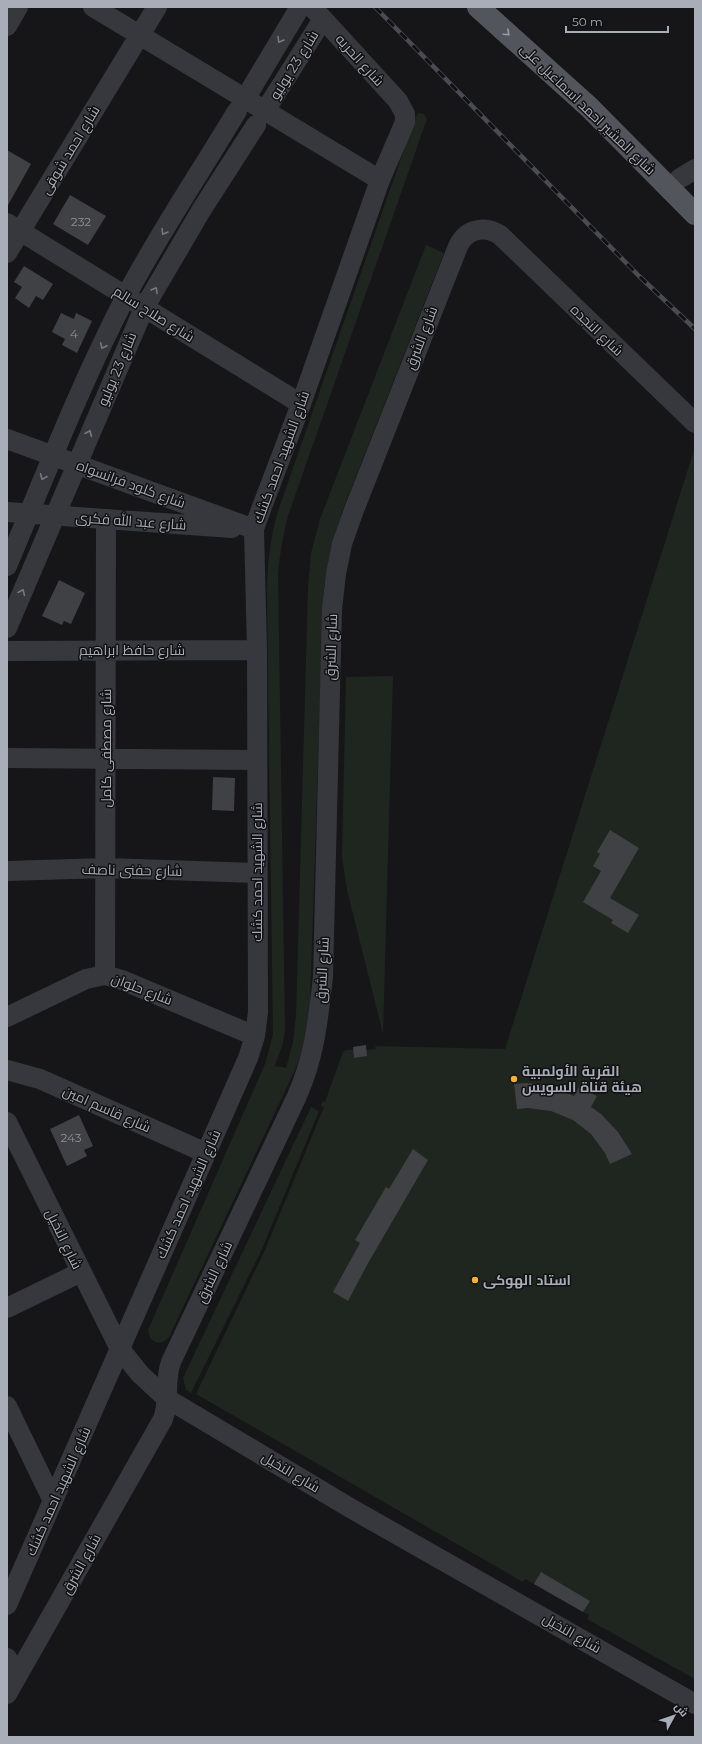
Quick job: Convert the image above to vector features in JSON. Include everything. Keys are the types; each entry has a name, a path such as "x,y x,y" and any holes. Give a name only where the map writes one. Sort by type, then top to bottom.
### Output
{"main road":[{"name":"شارع المشير احمد اسماعيل على","path":"478,7 687,174 695,196"},
{"name":"شارع المشير احمد اسماعيل على","path":"500,7 582,90 695,214"}],"street":[{"path":"7,26 18,7"},
{"path":"93,7 137,41 260,118 380,180"},
{"name":"شارع احمد شوقى","path":"7,253 14,227 137,41 157,7"},
{"name":"شارع 23 يوليو","path":"7,566 52,456 126,297 184,198 300,7"},
{"name":"شارع 23 يوليو","path":"7,628 144,308 202,209 260,118 317,13"},
{"name":"شارع الحريه","path":"317,13 398,102 405,114"},
{"name":"شارع الشهيد احمد كشك","path":"7,1605 248,1058 255,1036 258,1012 256,873 257,650 254,529 301,404 380,180 403,128 405,114"},
{"path":"184,198 202,209"},
{"name":"شارع صلاح سالم","path":"14,227 301,404"},
{"name":"شارع الشرق","path":"7,1694 163,1419 166,1409 167,1376 171,1362 304,1080 315,1046 323,976 330,644 336,574 342,544 459,243 467,234 478,229 490,230 500,235"},
{"name":"شارع النجده","path":"500,235 695,423"},
{"name":"شارع كلود فرانسواه","path":"7,439 254,529"},
{"name":"شارع عبد الله فكرى","path":"7,512 254,529"},
{"name":"شارع مصطفى كامل","path":"105,975 106,520"},
{"name":"شارع حافظ ابراهيم","path":"7,651 257,650"},
{"path":"7,758 257,760"},
{"name":"شارع حفنى ناصف","path":"7,871 106,868 256,873"},
{"name":"شارع حلوان","path":"7,1017 86,979 105,975 122,980 255,1036"},
{"name":"شارع قاسم امين","path":"7,1070 40,1079 206,1153"},
{"name":"شارع النخيل","path":"7,1122 80,1272 120,1349 140,1374 166,1398 352,1509 695,1704"},
{"path":"7,1308 80,1272"},
{"path":"7,1406 53,1501"},
{"path":"7,1658 17,1677"}],"shaded area":[{"path":"418,113 424,114 427,119 288,516 283,537 278,573 285,1030 283,1043 275,1066 286,1068 293,1042 296,1016 308,588 311,553 320,519 426,245 444,253 342,512 331,549 324,586 310,1004 305,1037 295,1070 169,1337 160,1343 157,1343 150,1338 148,1330 265,1064 273,1035 267,593 268,563 272,533 277,514"},
{"name":"القرية الأولمبية هيئة قناة السويس","path":"695,447 695,1679 587,1619 589,1615 525,1579 523,1582 196,1394 265,1250 324,1107 321,1106 323,1101 325,1102 343,1052 346,1050 353,1050 353,1047 366,1045 366,1050 376,1049 375,1046 505,1049"},
{"path":"393,676 383,1034 347,890 342,857 346,677"},
{"path":"311,1107 319,1111 262,1249 191,1393 186,1390 183,1378"}],"building":[{"path":"7,150 31,164 7,207"},
{"path":"70,195 106,216 88,245 53,224"},
{"path":"24,266 53,284 43,300 36,296 29,308 15,298 22,287 14,282"},
{"path":"61,313 74,319 76,313 92,321 77,353 62,345 65,339 52,332"},
{"path":"59,580 85,593 71,624 64,621 62,625 42,616"},
{"path":"213,777 235,778 234,811 212,810"},
{"path":"610,830 639,848 610,898 639,915 628,933 611,923 613,920 583,902 601,871 593,866 600,854 597,852"},
{"path":"366,1045 367,1056 354,1058 353,1047"},
{"path":"526,1083 551,1086 574,1096 579,1087 597,1096 591,1107 601,1114 618,1132 632,1154 610,1164 605,1153 591,1134 573,1120 551,1111 528,1108 517,1109 514,1084"},
{"path":"79,1115 93,1146 84,1150 87,1156 67,1166 50,1129"},
{"path":"413,1149 428,1160 367,1265 348,1301 333,1292 360,1243 355,1240 386,1187 389,1189"},
{"path":"541,1572 590,1601 583,1612 534,1584"}],"railway":[{"path":"375,7 639,276 695,329"}],"place":[{"name":"القرية الأولمبية هيئة قناة السويس","path":"514,1079"},
{"name":"استاد الهوكى","path":"475,1280"}]}
